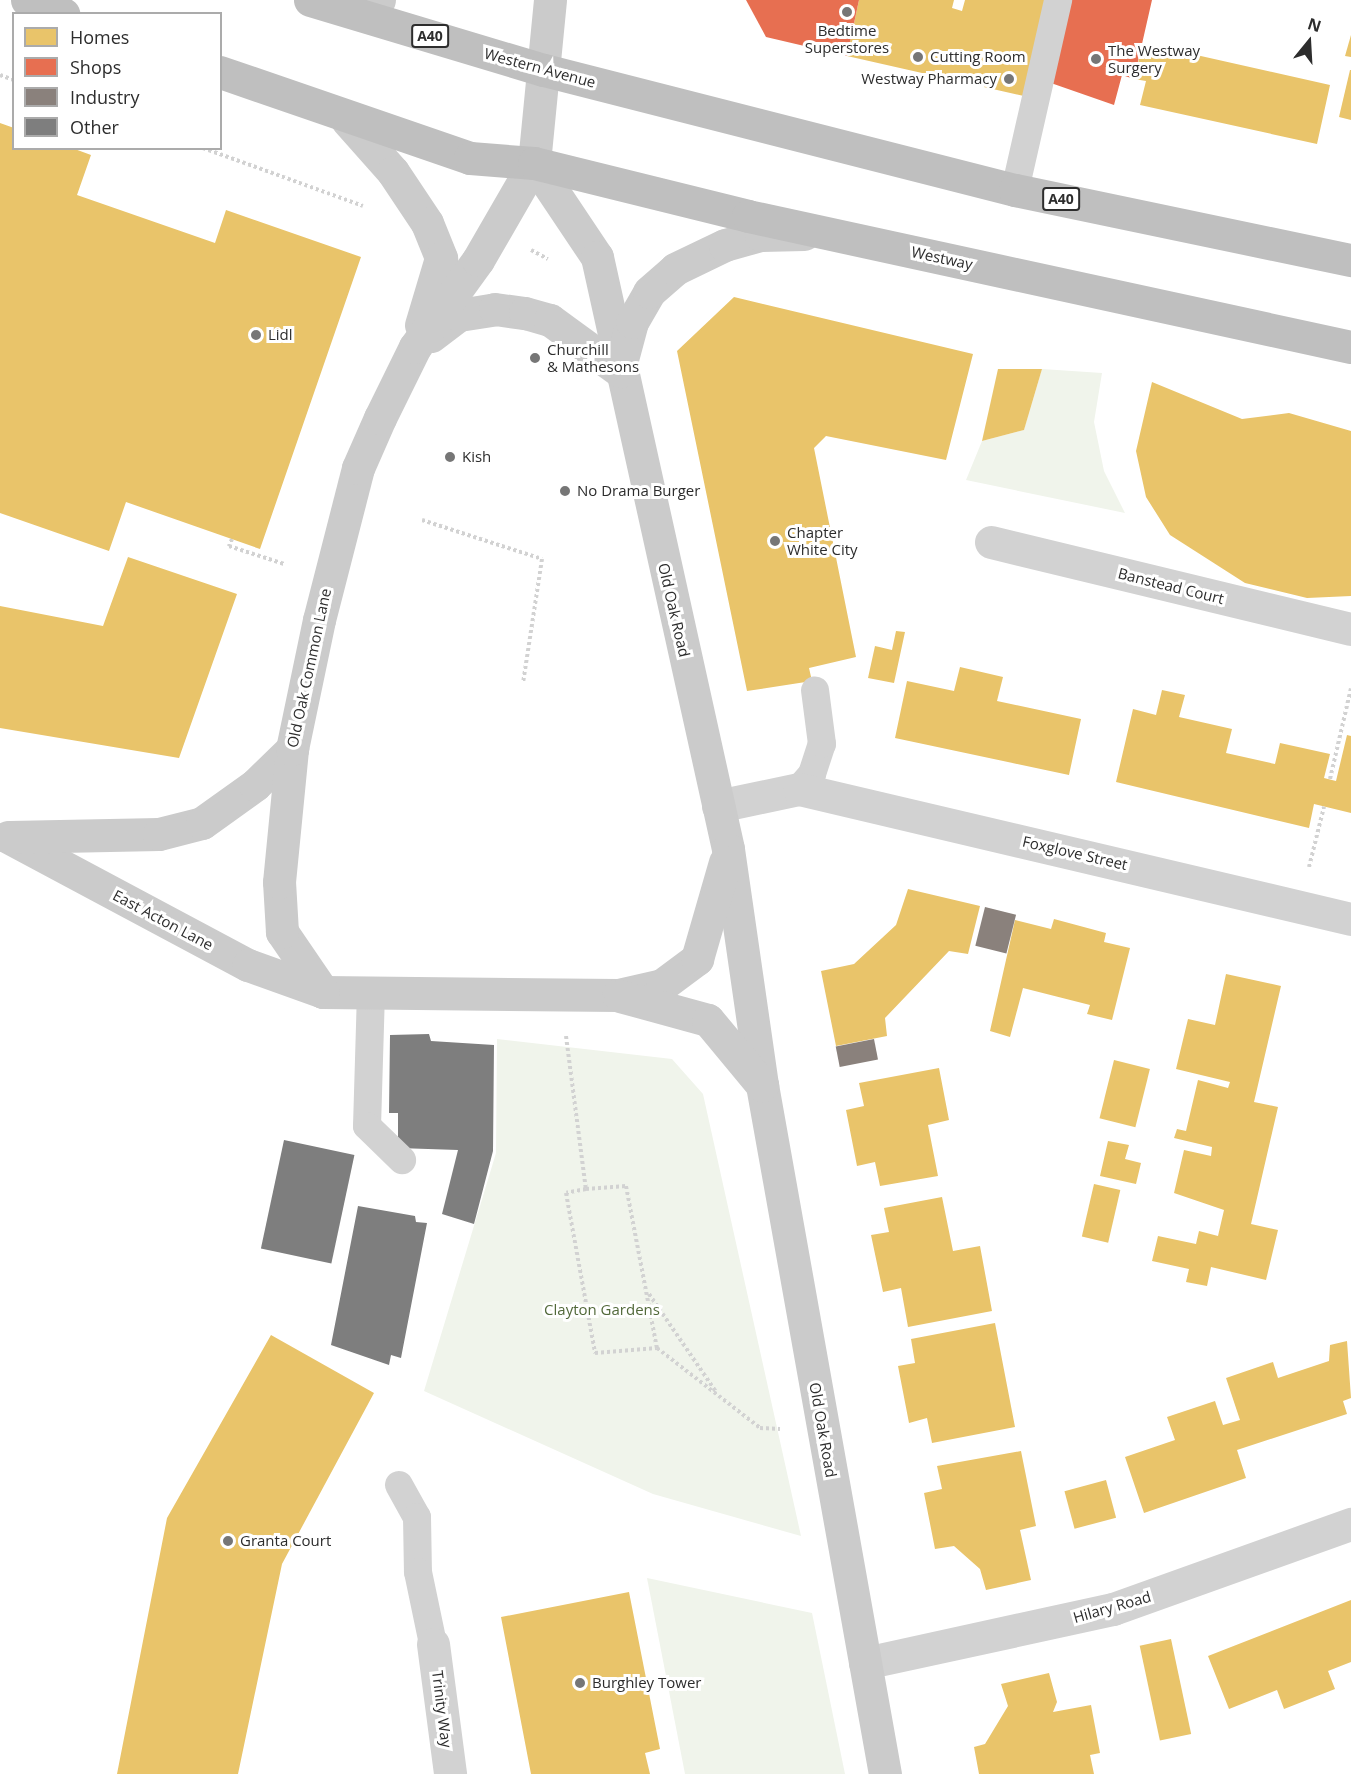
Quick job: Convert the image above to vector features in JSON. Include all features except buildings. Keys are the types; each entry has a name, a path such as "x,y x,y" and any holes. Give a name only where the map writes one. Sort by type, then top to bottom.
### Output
{"highway":[{"path":"27,0 58,12"},
{"name":"Western Avenue","path":"312,1 544,70 1015,190"},
{"path":"222,73 347,120 470,158 534,163"},
{"name":"Westway","path":"534,163 850,237 1351,347"},
{"name":"A40","path":"1015,190 1351,260"}],"street":[{"path":"312,1 379,0"},
{"name":"Old Oak Common Lane","path":"415,347 478,260 534,163 550,0"},
{"name":"Old Oak Common Lane","path":"323,992 282,932 279,882 292,749 358,468 415,347 441,258 427,223 393,172 347,120"},
{"name":"Old Oak Road","path":"534,163 597,257 620,371 728,849 762,1085 885,1774"},
{"name":"Old Oak Road","path":"620,371 632,322 649,292 698,254 761,235 850,237"},
{"name":"Old Oak Common Lane","path":"415,347 459,315 495,309 550,320 620,371"},
{"name":"Banstead Court","path":"991,542 1351,629"},
{"name":"East Acton Lane","path":"4,836 159,834 201,823 255,785 292,749"},
{"name":"Foxglove Street","path":"718,806 799,789 1351,919"},
{"name":"East Acton Lane","path":"4,836 248,965 323,992 618,995"},
{"name":"Old Oak Road","path":"618,995 662,985 697,959 728,849"},
{"name":"Old Oak Road","path":"618,995 708,1020 762,1085"},
{"name":"Hilary Road","path":"865,1663 1113,1610 1351,1524"},
{"name":"Trinity Way","path":"433,1644 450,1774"}],"lane":[{"path":"1015,190 1058,0"},
{"path":"799,789 812,774 822,744 814,690"},
{"path":"371,992 367,1126 402,1160"},
{"path":"399,1485 417,1517 418,1572 433,1644"}],"path":[{"path":"208,150 366,208"},
{"path":"422,520 542,560 523,683"},
{"path":"232,539 229,546 284,564"},
{"path":"1330,779 1351,688"},
{"path":"1308,870 1324,807"},
{"path":"566,1027 586,1189"},
{"path":"657,1348 626,1186 566,1193 595,1353 657,1348 760,1428 786,1426"},
{"path":"647,1291 718,1395"}],"green space":[{"path":"1042,369 1102,373 1094,422 1104,471 1125,513 966,480 982,441 1024,430"},
{"name":"Clayton Gardens","path":"497,1039 672,1059 703,1094 801,1536 653,1494 424,1391 496,1153"},
{"path":"647,1578 812,1613 845,1774 685,1774"}],"place":[{"name":"Bedtime Superstores","path":"847,12"},
{"name":"Cutting Room","path":"918,57"},
{"name":"The Westway Surgery","path":"1096,59"},
{"name":"Westway Pharmacy","path":"1009,79"},
{"name":"Lidl","path":"256,335"},
{"name":"Churchill & Mathesons","path":"535,358"},
{"name":"Kish","path":"450,457"},
{"name":"No Drama Burger","path":"565,491"},
{"name":"Chapter White City","path":"775,541"},
{"name":"Granta Court","path":"228,1541"},
{"name":"Burghley Tower","path":"580,1683"}]}
